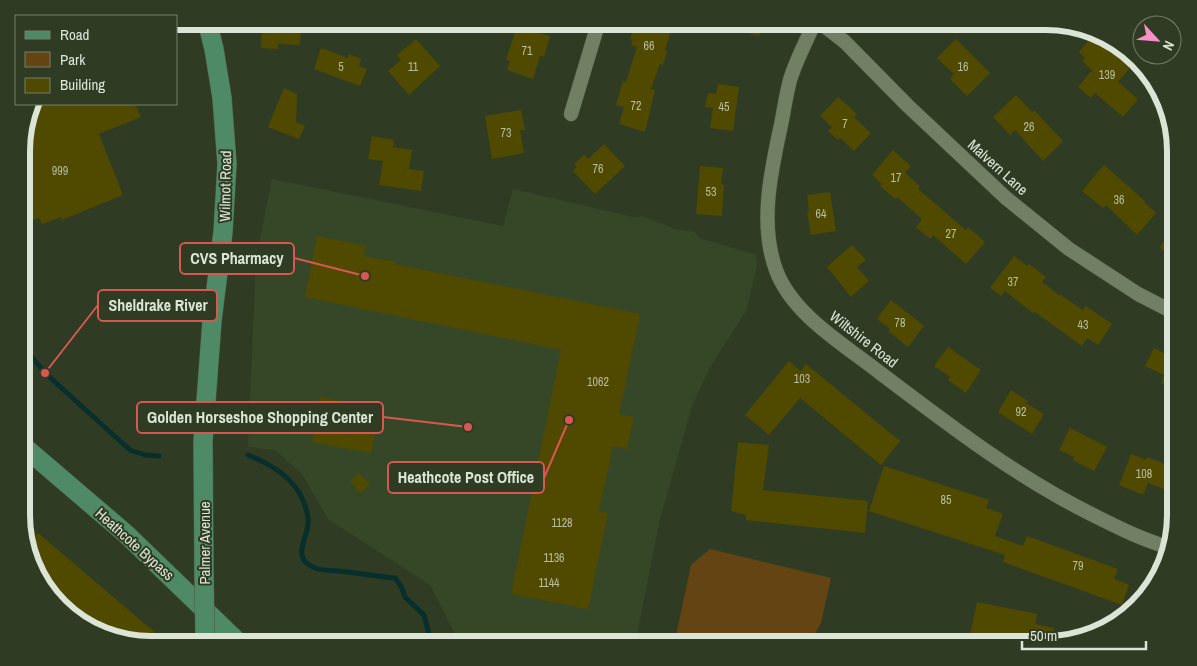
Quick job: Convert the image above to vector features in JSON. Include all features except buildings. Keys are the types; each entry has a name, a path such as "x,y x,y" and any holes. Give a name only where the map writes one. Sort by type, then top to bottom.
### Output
{"street":[{"name":"Wilmot Road","path":"203,441 212,320 223,232 227,164 222,98 209,30"},
{"path":"571,114 596,30"},
{"name":"Wiltshire Road","path":"812,30 790,80 774,158 768,212 768,245 785,290 794,302 818,324 945,422 1011,469 1058,498 1124,531 1163,545"},
{"name":"Malvern Lane","path":"828,30 845,42 907,105 1020,209 1068,248 1138,294 1167,309"},
{"name":"Palmer Avenue","path":"203,441 205,636"},
{"name":"Heathcote Bypass","path":"30,453 126,534 232,636"}],"shaded area":[{"path":"272,179 503,226 513,189 637,218 642,216 675,229 694,232 700,238 756,255 757,266 746,311 710,367 692,406 659,523 637,636 456,636 430,585 328,519 302,474 275,450 248,447 256,259"}],"green space":[{"path":"710,549 831,578 821,623 814,636 676,636 691,565"}],"waterway":[{"path":"30,355 45,373 130,450 145,455 159,456"},
{"path":"248,455 279,471 295,486 301,496 308,518 302,546 303,558 307,563 321,570 395,578 401,586 405,597 424,615 430,636"}],"place":[{"name":"CVS Pharmacy","path":"365,276"},
{"name":"Sheldrake River","path":"45,373"},
{"name":"Heathcote Post Office","path":"569,420"},
{"name":"Golden Horseshoe Shopping Center","path":"468,427"}]}
